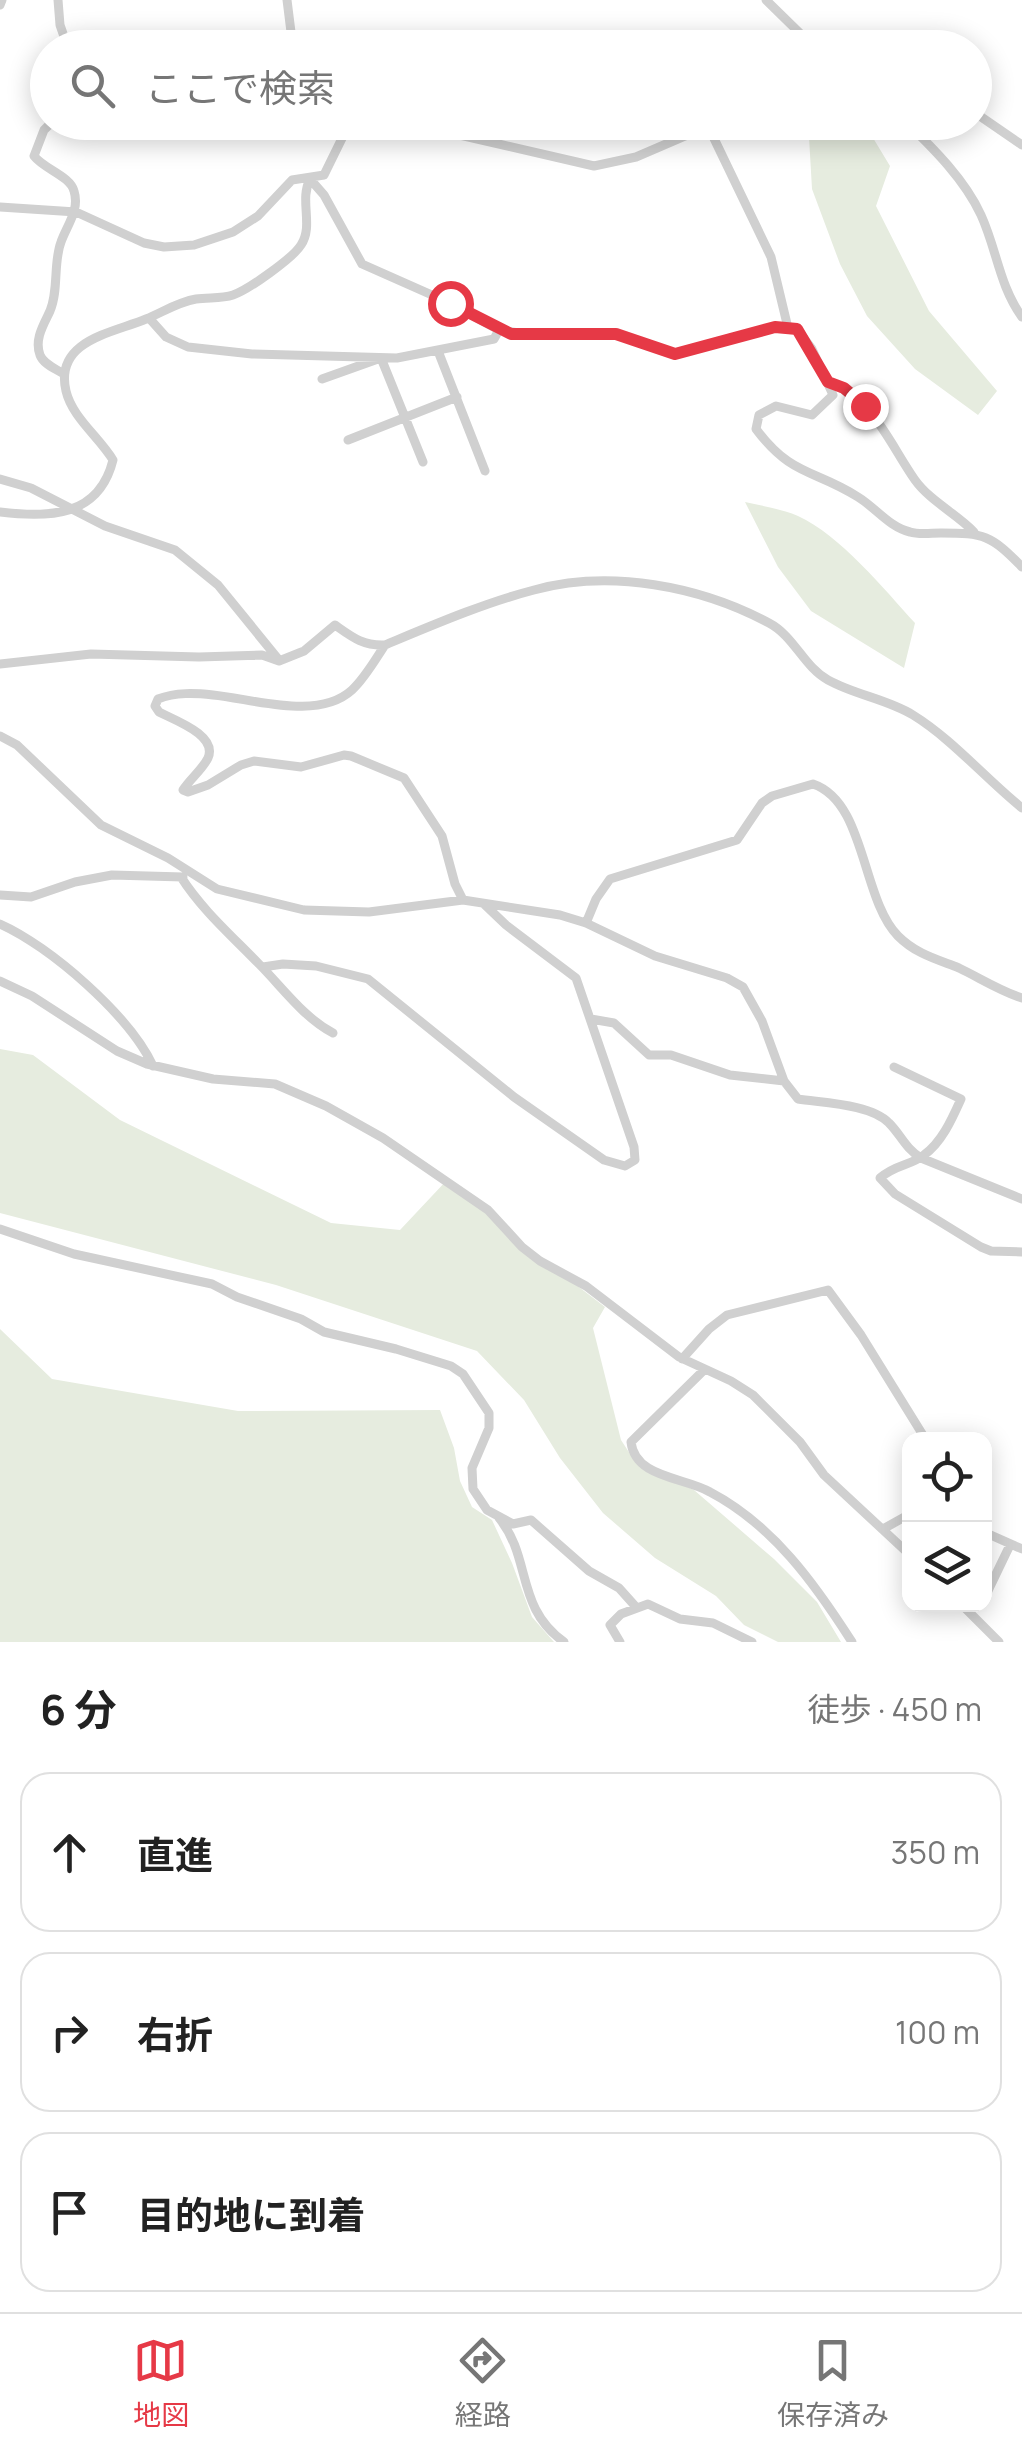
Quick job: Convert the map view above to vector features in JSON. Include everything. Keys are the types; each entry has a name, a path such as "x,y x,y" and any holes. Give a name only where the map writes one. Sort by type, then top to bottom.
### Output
{"street":[{"path":"58,0 62,30"},
{"path":"287,0 291,30"},
{"path":"766,0 797,30"},
{"path":"992,125 1022,146"},
{"path":"40,140 34,156 40,165 70,183 74,190 76,212 59,247 52,308 41,326 40,343 40,355 46,363 64,374"},
{"path":"0,207 76,212 144,242 164,247 194,246 233,232 258,216 292,180 324,175 341,140"},
{"path":"481,140 594,166 636,157 675,140"},
{"path":"715,140 771,257 788,328"},
{"path":"922,140 974,200 988,232 1000,280 1022,317"},
{"path":"0,512 38,516 73,512 99,491 113,460 66,394 64,374 70,356 88,340 196,299 236,294 300,247 306,233 305,188 310,179"},
{"path":"310,179 324,195 362,264 434,295 499,330 532,335 616,334 675,354 775,327 797,329 834,395 812,415 776,406 759,416 756,430 772,450 790,465 856,495 912,534 974,532"},
{"path":"149,318 170,340 197,349 381,358 438,351 494,338 499,330"},
{"path":"438,351 485,471"},
{"path":"322,379 381,358"},
{"path":"381,358 424,462"},
{"path":"828,382 844,388 874,414 914,480 974,532 999,543 1022,567"},
{"path":"348,440 456,397"},
{"path":"0,479 30,488 73,512 175,550 218,585 279,661"},
{"path":"0,664 90,654 199,658 262,655 279,661 304,651 336,625 370,646 385,645 535,589 617,580 716,601 774,626 812,669 830,682 888,703 923,722 1022,808"},
{"path":"385,645 354,688 328,703 285,704 196,693 169,694 158,699 155,706 210,746 210,755 183,790 188,792 208,785 241,764 254,761 301,766 344,754 404,778 442,836 454,884 463,900"},
{"path":"0,736 101,824 168,858 217,889 304,910 368,912 463,900 568,916 656,956 727,978 742,988 762,1021 784,1081 798,1099 842,1105 885,1118 906,1148 920,1158 1022,1198"},
{"path":"0,748 12,743"},
{"path":"586,923 610,879 737,840 762,803 812,784 827,792 850,824 878,906 897,935 922,955 1022,998"},
{"path":"0,895 31,897 112,875 196,878"},
{"path":"180,877 221,926 304,1011 333,1033"},
{"path":"263,967 316,966 368,979 514,1097 604,1160 624,1166 635,1160 634,1147 576,978 482,902"},
{"path":"0,924 65,965 115,1015 153,1066"},
{"path":"0,981 32,996 117,1050 153,1066 213,1079 275,1084 326,1106 382,1138 476,1201 522,1247 556,1272 586,1286 682,1358 753,1395 800,1442 824,1474 902,1546"},
{"path":"591,1019 614,1024 649,1055 671,1055 730,1074 784,1081"},
{"path":"894,1067 962,1099 943,1134 920,1158 892,1167 880,1178 895,1194 981,1247 1022,1252"},
{"path":"0,1229 74,1254 212,1284 324,1332 396,1348 452,1366 463,1374 489,1413 488,1428 471,1478 472,1489 512,1536 531,1605 564,1642"},
{"path":"682,1358 727,1316 828,1290 862,1335 921,1432"},
{"path":"704,1370 631,1442 632,1452 654,1472 714,1494 775,1540 813,1582 852,1642"},
{"path":"497,1516 513,1524 531,1520 589,1572 619,1588 636,1608"},
{"path":"884,1529 902,1519"},
{"path":"992,1536 1022,1549"},
{"path":"992,1583 1010,1545"},
{"path":"620,1642 610,1625 620,1614 652,1604 680,1619 713,1623 752,1642"},
{"path":"968,1612 996,1641"},
{"path":"975,1619 978,1612"}],"shaded area":[{"path":"809,140 874,140 890,166 876,206 929,311 997,391 978,415 915,369 867,316 840,264 812,189"},
{"path":"745,502 785,511 814,525 875,579 915,623 904,668 811,611 778,567"},
{"path":"0,1049 33,1055 120,1120 331,1223 400,1230 447,1180 605,1307 593,1328 621,1440 636,1463 694,1490 774,1559 817,1602 841,1642 778,1642 744,1625 716,1596 655,1558 603,1513 560,1458 524,1400 477,1351 276,1285 0,1213"},
{"path":"0,1329 52,1379 238,1411 440,1410 454,1448 460,1481 472,1507 492,1520 532,1617 554,1642 0,1642"}],"route":[{"path":"450,303 511,334 616,334 666,354 683,354 775,327 797,329 828,382 844,388 865,406"}]}
